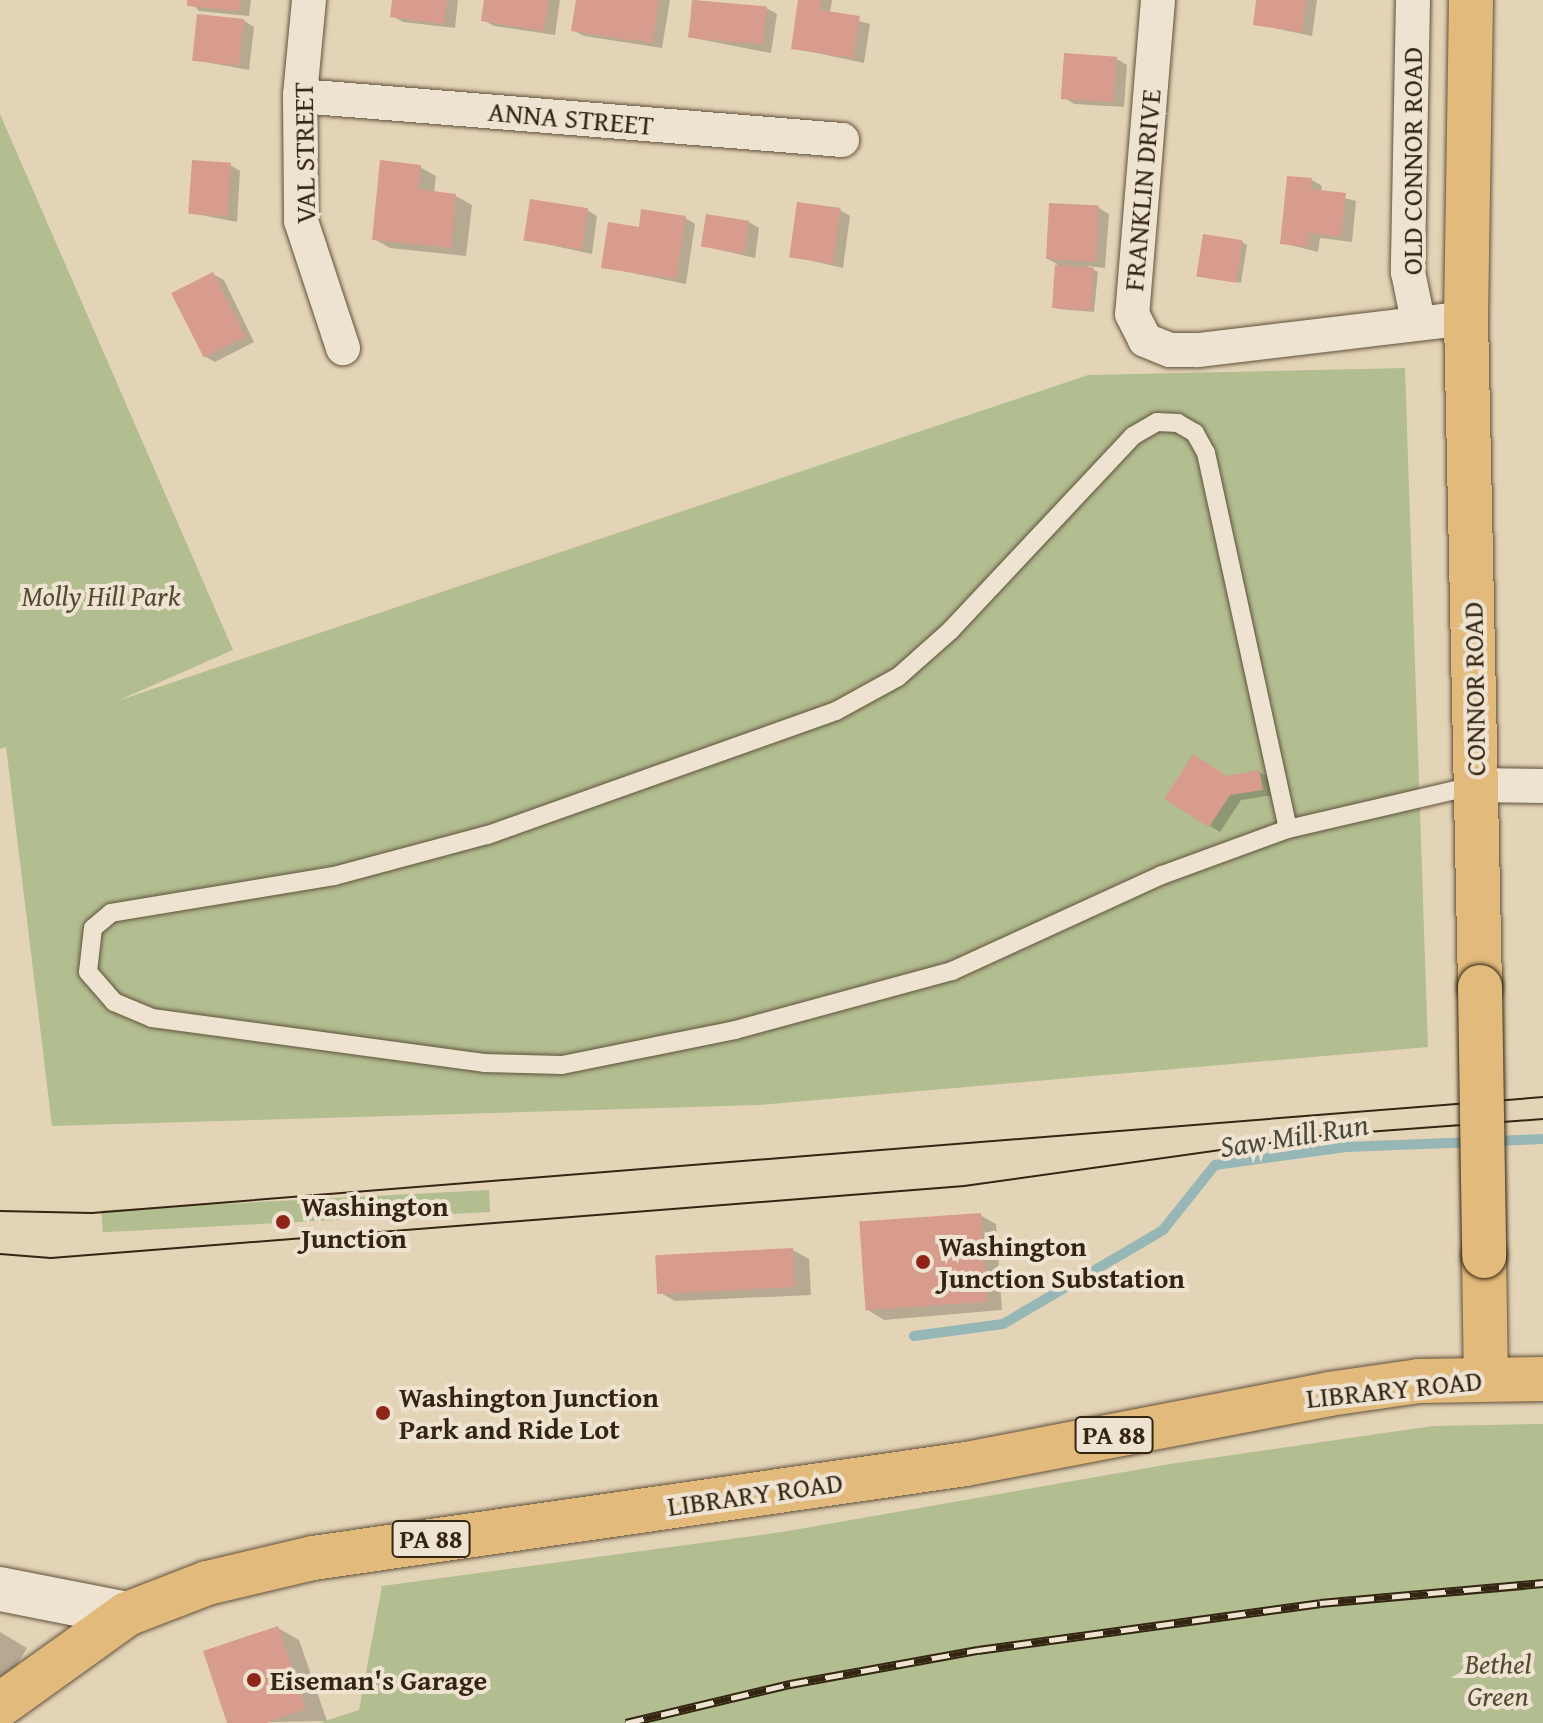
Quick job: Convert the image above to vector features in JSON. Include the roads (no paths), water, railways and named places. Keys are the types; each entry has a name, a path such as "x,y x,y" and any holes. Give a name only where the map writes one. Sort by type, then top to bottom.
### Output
{"main road":[{"name":"CONNOR ROAD","path":"1471,0 1466,318 1486,1377"},
{"name":"LIBRARY ROAD","path":"0,1705 127,1614 207,1583 313,1558 966,1464 1329,1394 1486,1377 1543,1379"}],"street":[{"name":"VAL STREET","path":"309,0 300,96 301,221 343,348"},
{"name":"FRANKLIN DRIVE","path":"1158,0 1132,314 1145,340 1170,350 1198,350 1418,321 1466,318"},
{"name":"OLD CONNOR ROAD","path":"1413,0 1408,272 1418,321"},
{"name":"ANNA STREET","path":"300,96 842,140"},
{"path":"1477,785 1543,786"},
{"path":"0,1589 127,1614"}],"lane":[{"path":"1288,829 1206,453 1195,433 1178,423 1157,422 1133,436 920,658 898,677 836,711 487,835 334,876 111,913 93,928 88,972 114,1002 152,1018 484,1063 562,1065 735,1030 952,971 1162,875 1288,829 1477,785"}],"waterway":[{"name":"Saw Mill Run","path":"1494,1141 1543,1139"},
{"name":"Saw Mill Run","path":"914,1336 1003,1324 1163,1230 1215,1165 1346,1147 1474,1142"}],"tram line":[{"path":"0,1211 92,1213 1543,1097"},
{"path":"0,1254 51,1258 964,1186 1326,1135 1543,1119"}],"railway":[{"path":"626,1723 790,1684 978,1650 1320,1603 1543,1583"}],"place":[{"name":"Washington Junction","path":"283,1222"},
{"name":"Washington Junction Substation","path":"923,1262"},
{"name":"Washington Junction Park and Ride Lot","path":"383,1413"},
{"name":"Eiseman's Garage","path":"254,1680"}],"park label":[{"name":"Molly Hill Park","path":"101,596"},
{"name":"Bethel Green","path":"1498,1680"}]}
